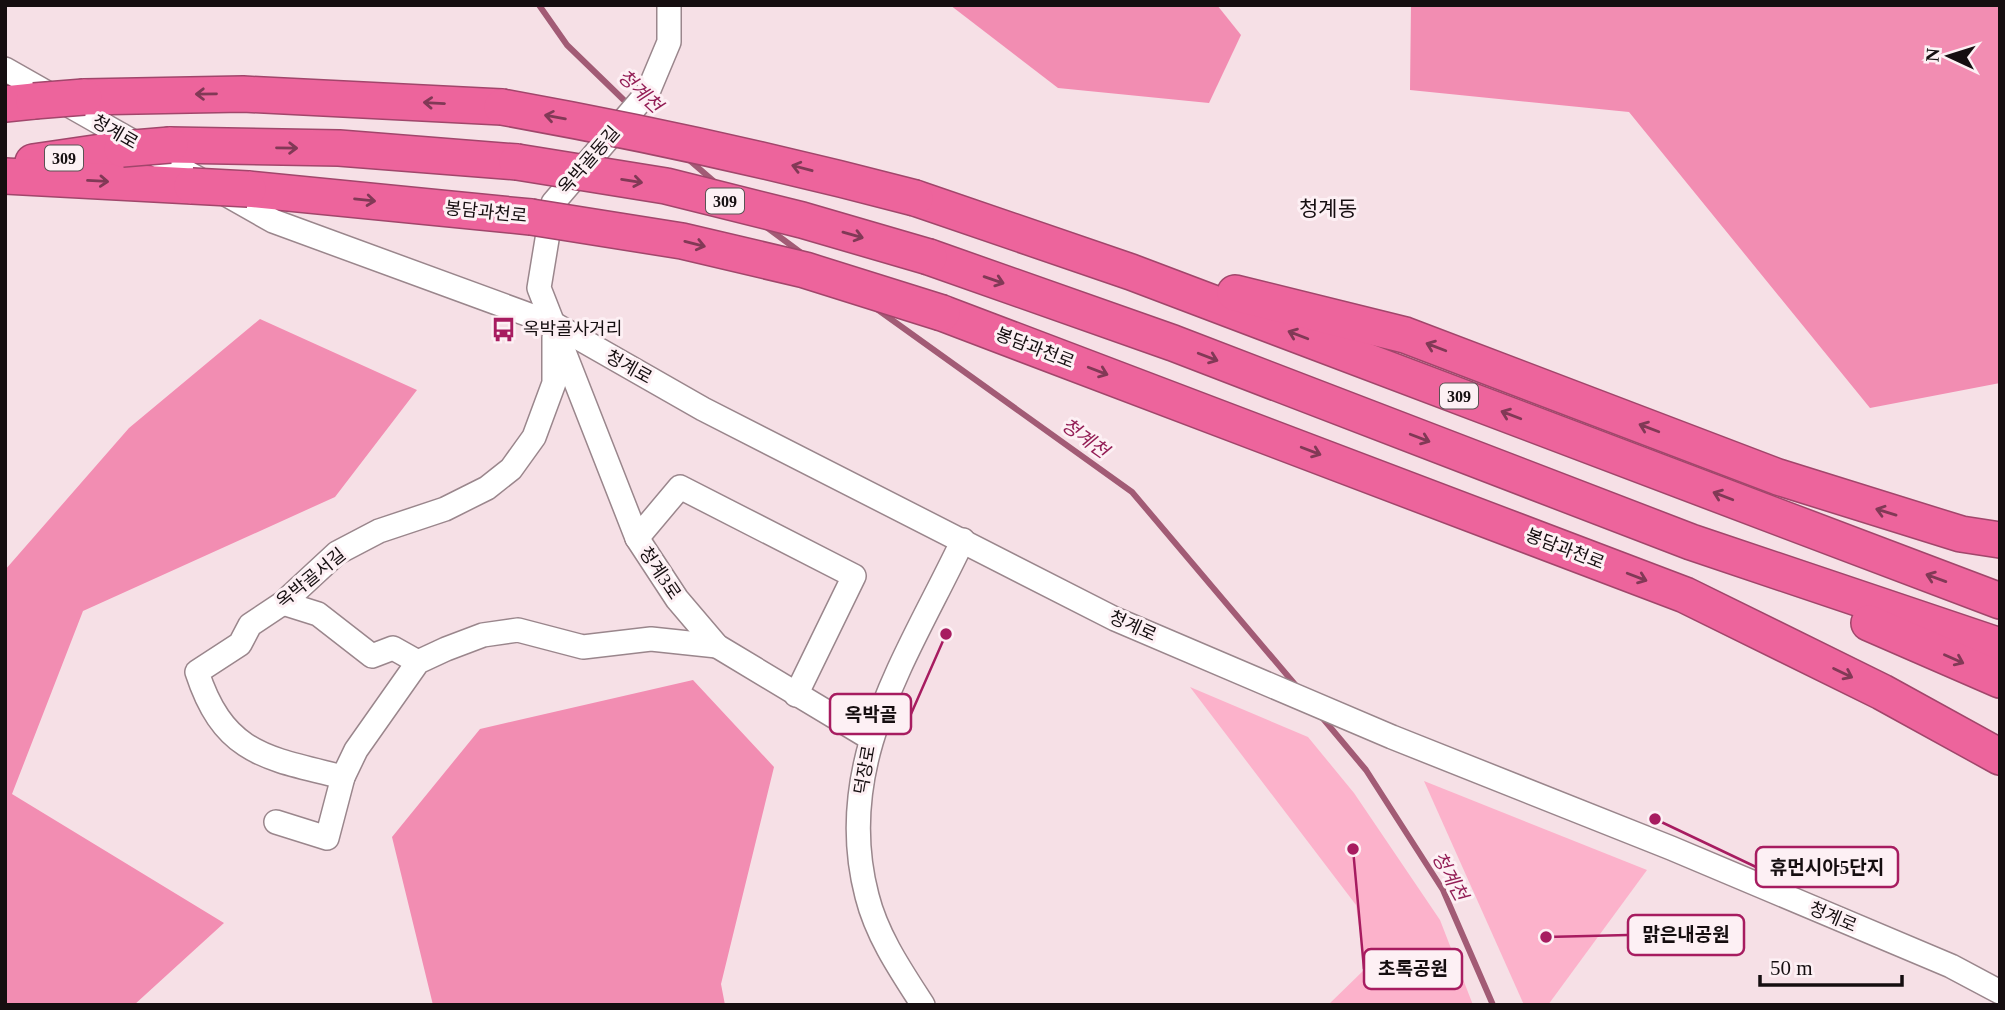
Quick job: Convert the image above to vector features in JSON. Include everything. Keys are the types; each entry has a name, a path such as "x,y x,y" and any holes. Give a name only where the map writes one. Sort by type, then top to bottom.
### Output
{"highway":[{"name":"309","path":"20,102 84,97 243,94 502,107 648,133 779,162 915,198 1131,272 2000,601"},
{"name":"309","path":"5,166 170,145 339,148 517,162 666,186 802,220 929,257 1173,343 1691,542 2000,646"},
{"name":"봉담과천로","path":"5,176 248,189 542,210 805,271 942,313 1685,596 1882,692 2000,757"},
{"path":"1131,272 1268,299 1405,335 1778,477 1961,534 2000,540"},
{"path":"1961,534 2000,528"},
{"path":"1691,542 1751,574 2000,680"}],"street":[{"name":"옥박골동길","path":"554,324 539,288 542,210 648,92 669,42 669,5"},
{"name":"청계로","path":"5,69 273,221 554,324 703,409 1115,619 1392,737 1671,848 1951,966 2000,992"},
{"name":"청계3로","path":"554,324 637,538 677,599 717,646 870,737"},
{"name":"옥박골서길","path":"343,778 268,758 242,743 222,726 205,697 197,672 240,644 250,625 284,603 337,553 379,531 466,499 488,488 511,469 534,437 554,383 554,324"},
{"path":"637,538 680,486 854,576 796,695"},
{"name":"덕장로","path":"923,1005 890,953 867,897 856,834 862,776 870,737 962,540"},
{"path":"284,603 318,614 372,656 393,648 418,662"},
{"path":"276,822 327,838 343,778 356,750 418,662 483,635 518,630 583,646 651,639 717,646"}],"shaded area":[{"path":"950,5 1217,5 1241,35 1209,103 1058,88"},
{"path":"1411,5 2000,5 2000,383 1870,408 1629,112 1410,90"},
{"path":"260,319 417,390 335,497 83,611 12,794 224,923 134,1005 5,1005 5,570 129,428"},
{"path":"693,680 774,767 721,984 725,1005 433,1005 392,837 480,729"},
{"path":"1190,687 1308,737 1354,793 1440,920 1473,1005 1328,1005 1365,969 1356,905"},
{"path":"1424,781 1647,870 1548,1005 1524,1005"}],"waterway":[{"name":"청계천","path":"539,5 567,45 631,107"},
{"name":"청계천","path":"688,159 717,184"},
{"name":"청계천","path":"765,226 804,255"},
{"name":"청계천","path":"874,307 1132,492 1298,688"},
{"name":"청계천","path":"1320,715 1366,770 1443,890 1493,1005"}],"place":[{"name":"옥박골사거리","path":"503,329"},
{"name":"옥박골","path":"946,634"},
{"name":"휴먼시아5단지","path":"1655,819"},
{"name":"초록공원","path":"1353,849"},
{"name":"맑은내공원","path":"1546,937"}],"district":[{"name":"청계동","path":"1328,209"}]}
